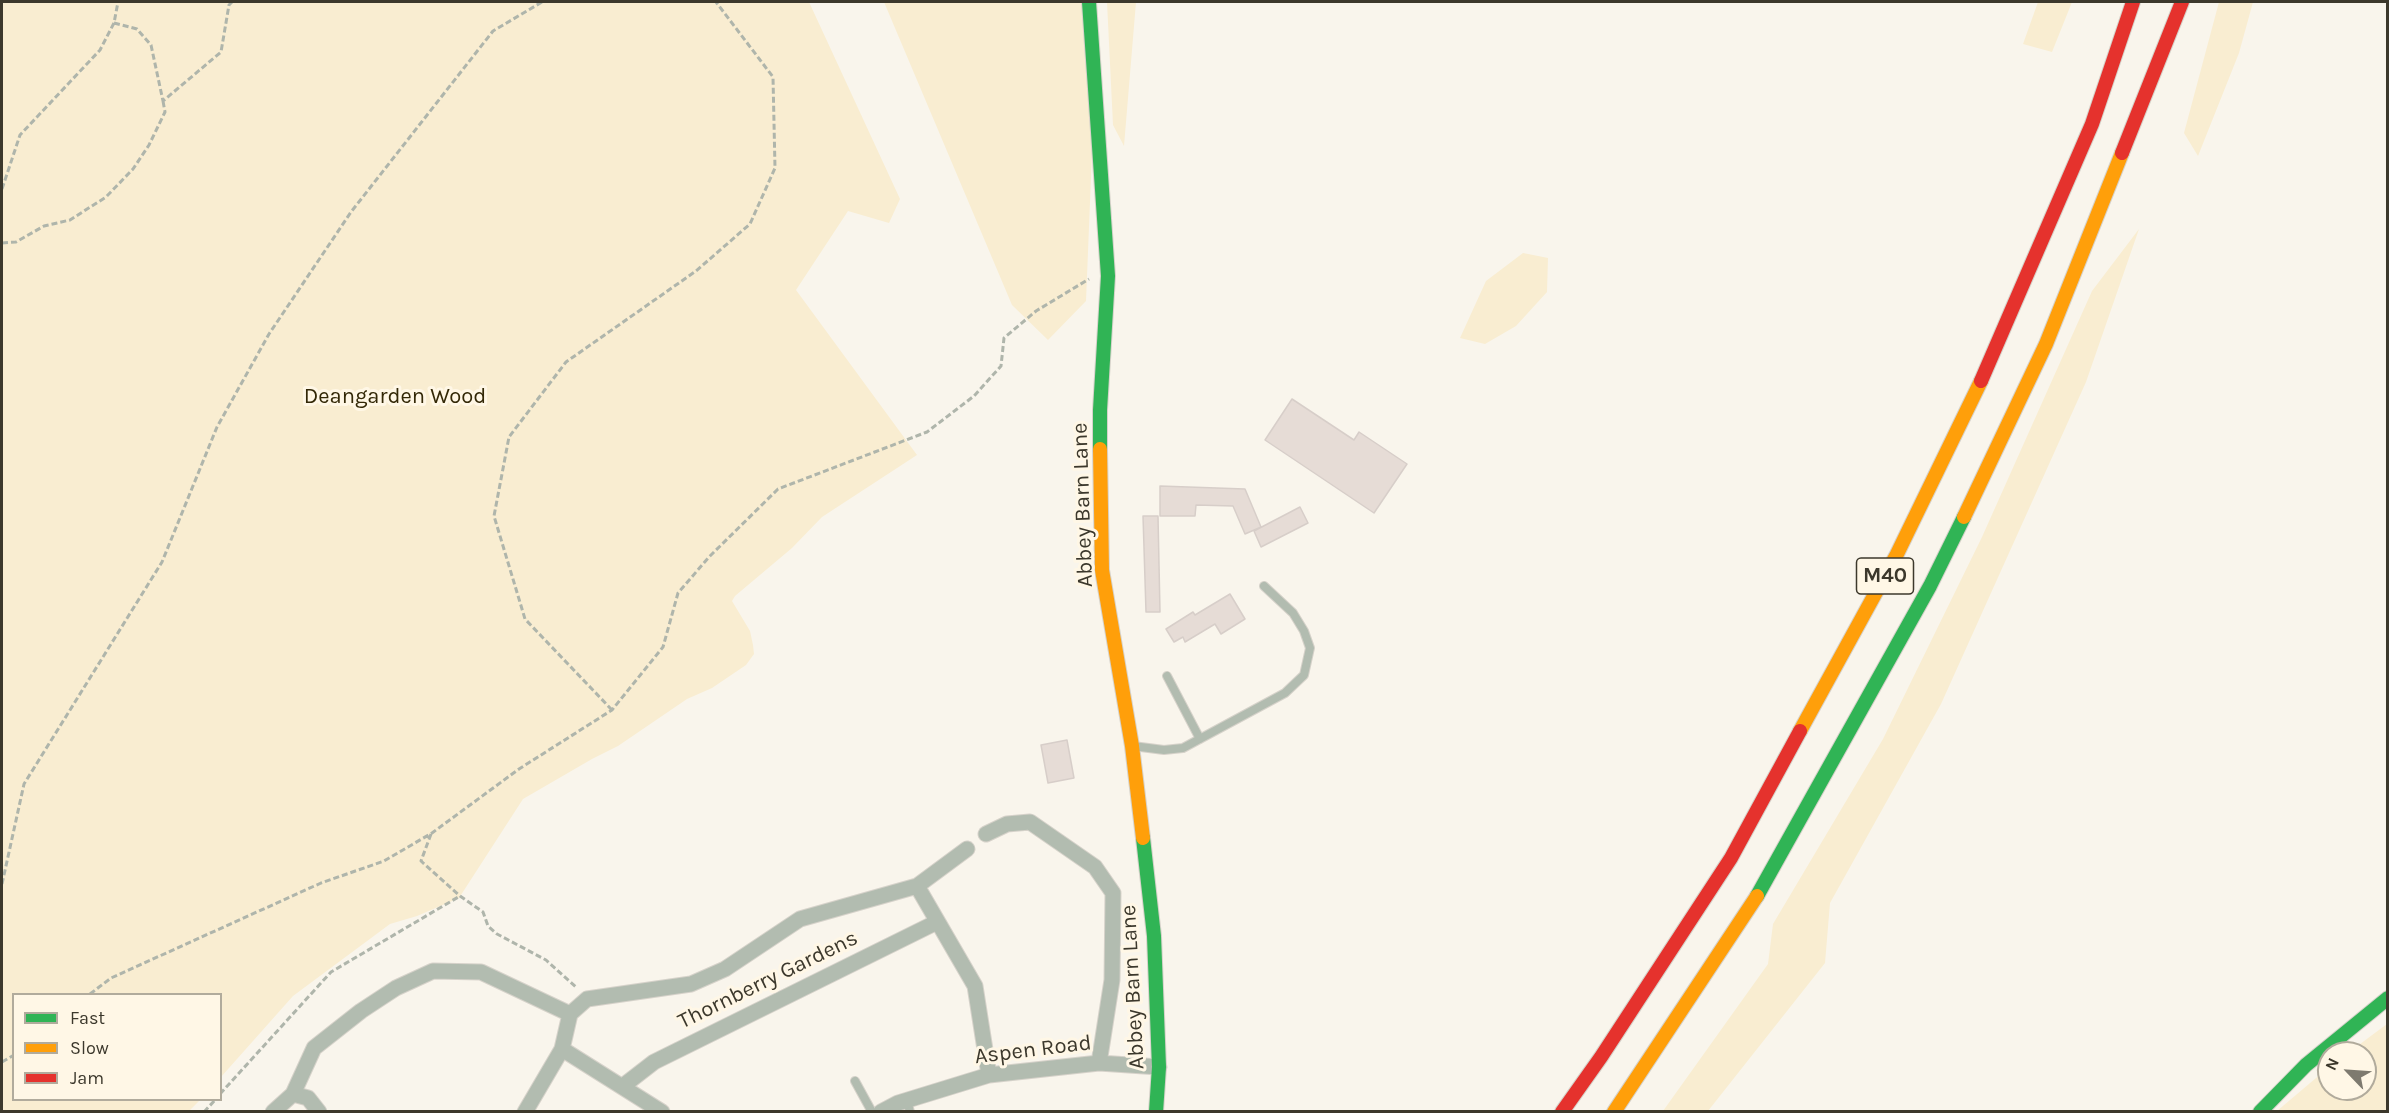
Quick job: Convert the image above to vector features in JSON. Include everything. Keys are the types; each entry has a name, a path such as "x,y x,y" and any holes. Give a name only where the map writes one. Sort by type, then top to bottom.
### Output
{"main road":[{"name":"Abbey Barn Lane","path":"1089,2 1108,276 1100,410 1102,570 1132,746 1154,936 1159,1067 1156,1112"},
{"name":"M40","path":"1562,1112 1601,1057 1731,858 1897,554 1972,402 2042,244 2092,124 2133,2"},
{"name":"M40","path":"1614,1112 1757,896 1930,586 1992,461 2046,344 2181,2"},
{"path":"2260,1112 2306,1065 2388,998"}],"street":[{"path":"986,834 1007,824 1030,822 1095,867 1113,893 1113,980 1099,1063"},
{"path":"525,1112 562,1049 570,1014 587,999 691,984 725,969 800,919 917,886 968,849"},
{"path":"917,886 975,986 989,1074"},
{"name":"Thornberry Gardens","path":"623,1086 654,1062 938,922"},
{"path":"273,1112 292,1094 314,1048 361,1011 396,988 433,971 481,972 570,1014"},
{"path":"562,1049 662,1112"},
{"name":"Aspen Road","path":"881,1112 909,1106 989,1074 1099,1063 1159,1067"},
{"path":"292,1094 308,1098 319,1112"}],"lane":[{"path":"1132,746 1164,750 1183,748 1286,693 1304,675 1310,648 1304,631 1293,613 1264,586"},
{"path":"1167,675 1200,739"},
{"path":"855,1081 872,1112"}],"path":[{"path":"2,189 20,135 100,50 114,23 118,2"},
{"path":"163,101 221,52 228,5 232,2"},
{"path":"2,885 24,784 162,562 217,427 269,334 351,212 493,31 542,2"},
{"path":"612,710 525,619 494,516 509,437 566,362 696,271 750,224 775,168 773,77 716,2"},
{"path":"2,243 16,242 44,226 70,220 106,197 134,169 149,145 165,112 151,45 136,29 114,23"},
{"path":"91,993 111,978 321,883 384,861 432,833 519,769 612,710 663,647 678,593 709,557 778,489 927,432 974,396 995,374 1001,366 1004,338 1036,311 1089,279 1108,276"},
{"path":"432,833 421,861 460,896 483,912 488,926 497,934 546,960 587,999"},
{"path":"222,1092 331,972 460,896"}],"green space":[{"name":"Deangarden Wood","path":"2,2 809,2 900,199 889,223 848,211 796,290 917,455 822,517 792,548 735,596 732,601 750,631 753,645 754,654 746,665 712,688 687,699 618,746 523,799 459,898 417,916 390,924 293,996 222,1076 222,993 12,993 12,1101 199,1101 189,1111 2,1111"},
{"path":"884,2 1088,2 1094,103 1086,301 1048,340 1012,305"},
{"path":"1107,2 1136,2 1124,146 1113,125"},
{"path":"2038,2 2072,2 2052,52 2023,44"},
{"path":"2219,2 2253,2 2239,53 2198,156 2184,133"},
{"path":"2139,229 2086,382 1941,704 1830,903 1825,963 1708,1111 1663,1111 1768,964 1773,924 1883,739 1982,537 2092,291"},
{"path":"1523,253 1548,258 1547,292 1516,326 1485,344 1460,338 1486,281"},
{"path":"2387,1024 2387,1111 2277,1111 2317,1077 2317,1101 2377,1101 2377,1041 2364,1041"}],"building":[{"path":"1292,399 1354,440 1359,432 1407,464 1374,513 1265,440"},
{"path":"1160,486 1245,489 1261,527 1245,534 1233,506 1196,505 1195,516 1160,516"},
{"path":"1300,507 1308,523 1261,547 1254,531"},
{"path":"1143,516 1158,516 1160,612 1146,612"},
{"path":"1230,594 1245,619 1221,634 1215,624 1185,642 1183,637 1174,642 1166,629 1193,612 1195,615"},
{"path":"1067,740 1074,778 1048,783 1041,745"}],"traffic: fast":[{"path":"1089,2 1108,276 1100,410 1100,449"},
{"path":"1757,896 1930,586 1964,517"},
{"path":"1143,838 1154,936 1159,1067 1156,1112"},
{"path":"2260,1112 2306,1065 2388,998"}],"traffic: slow":[{"path":"1964,517 2046,344 2122,153"},
{"path":"1800,731 1897,554 1981,381"},
{"path":"1100,449 1102,570 1132,746 1143,838"},
{"path":"1614,1112 1757,896"}],"traffic: jam":[{"path":"1981,381 2092,124 2133,2"},
{"path":"2122,153 2182,2"},
{"path":"1562,1112 1601,1057 1731,858 1800,731"}]}
